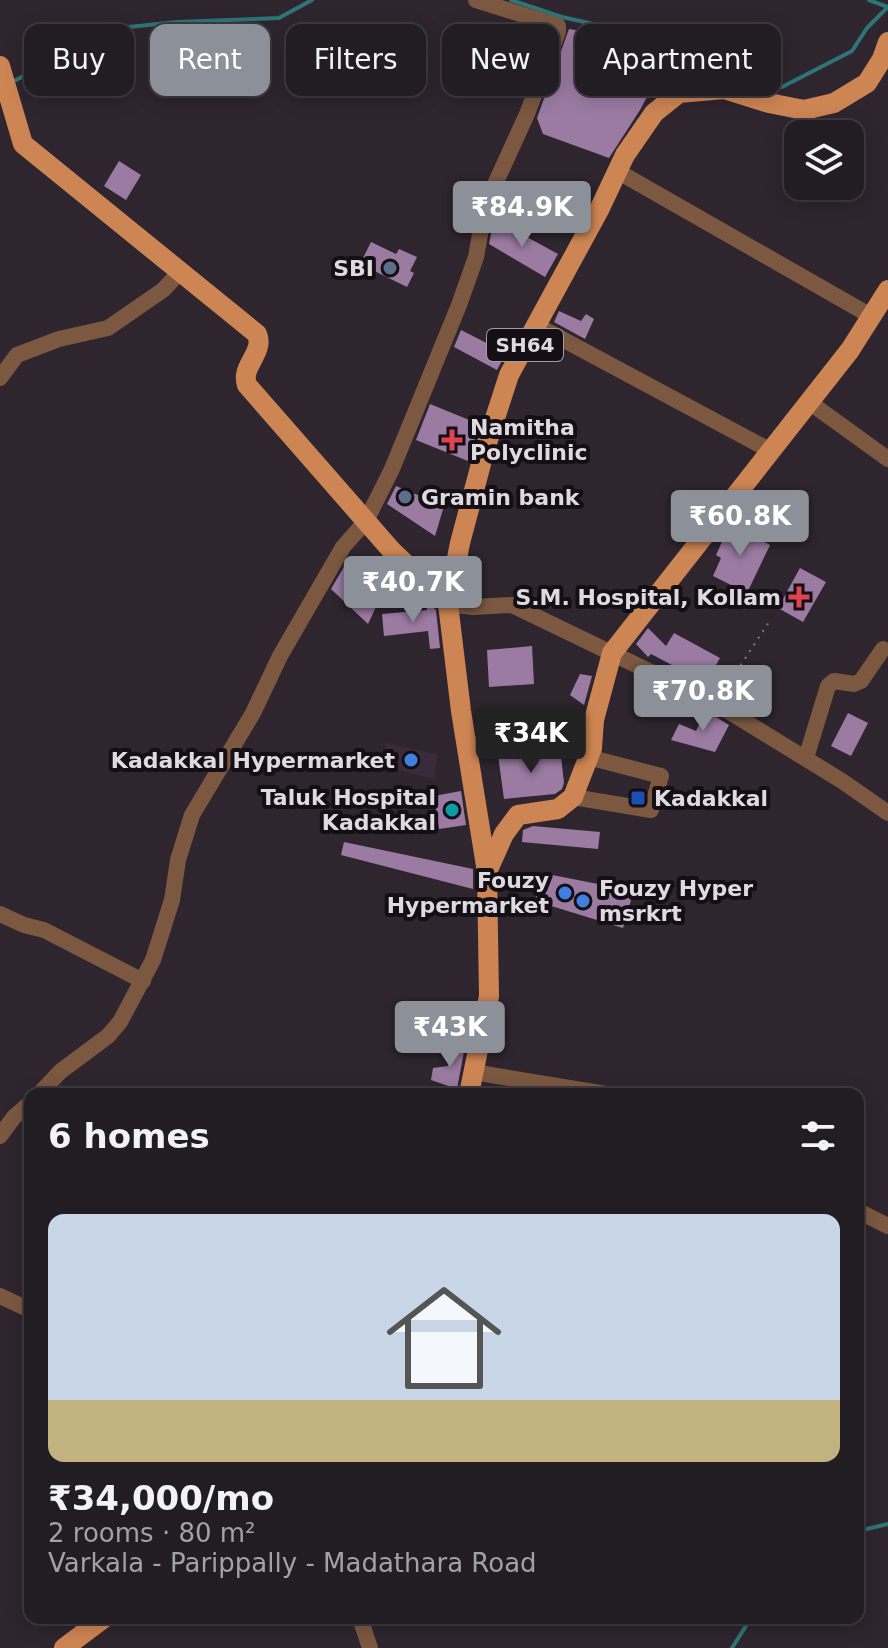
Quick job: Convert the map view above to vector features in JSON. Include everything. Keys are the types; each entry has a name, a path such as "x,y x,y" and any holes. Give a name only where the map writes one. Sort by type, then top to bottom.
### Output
{"main road":[{"name":"SH64","path":"470,1088 489,996 487,872 455,671 448,604 460,543 485,449 509,375 599,210 625,155 654,113 679,93 724,89 804,110 834,103 867,83 882,59 888,42"},
{"path":"1,73 23,144 257,334 259,348 246,372 247,385 392,551 448,604"},
{"path":"487,872 504,834 518,815 558,809 573,797 590,753 594,720 612,653 850,350 888,290"},
{"path":"64,1648 96,1624"}],"street":[{"path":"45,1088 61,1071 108,1036 125,1016 164,930 178,860 192,815 253,713 280,656 343,547 366,521 392,469 444,347 476,257 485,206 527,114 558,32 558,26 476,0"},
{"path":"617,171 871,316"},
{"path":"0,378 17,355 59,339 108,328 163,290 179,273"},
{"path":"536,325 771,451"},
{"path":"809,402 888,459"},
{"path":"448,604 473,607 512,605 715,703 806,758 888,813"},
{"path":"806,758 828,686 834,681 854,684 861,681 883,649"},
{"path":"468,744 542,743 590,753 661,776 651,810 573,797"},
{"path":"0,914 44,930 143,981"},
{"path":"473,1072 570,1088"},
{"path":"0,1136 24,1108"},
{"path":"864,1214 888,1226"},
{"path":"0,1296 24,1307"},
{"path":"362,1624 370,1648"}],"path":[{"path":"715,703 771,619"}],"shaded area":[{"name":"Kadakkal Hypermarket","path":"385,743 437,754 434,779 386,767"}],"building":[{"path":"569,29 575,30 575,96 648,96 609,158 543,134 537,118 545,96 559,96 559,57"},
{"path":"119,161 141,175 126,200 104,186"},
{"path":"494,219 558,254 545,277 489,244"},
{"name":"SBI","path":"371,242 396,254 399,249 417,257 407,287 360,264"},
{"path":"559,311 581,321 586,314 594,319 585,339 554,322"},
{"path":"461,330 506,353 497,370 454,347"},
{"path":"430,404 479,424 468,461 416,440"},
{"path":"396,486 444,506 435,536 387,504"},
{"path":"730,524 770,545 747,593 713,576 721,558 716,555"},
{"path":"348,560 383,592 368,624 331,589"},
{"path":"800,568 826,582 803,622 778,608"},
{"path":"431,605 436,610 440,648 430,649 428,631 384,636 382,614 427,610 427,606"},
{"path":"648,628 666,646 674,633 720,658 706,683 651,654 648,657 636,644"},
{"path":"532,646 534,684 489,687 487,650"},
{"path":"746,670 764,680 754,698 736,688"},
{"path":"580,674 592,676 584,705 570,695"},
{"path":"706,711 729,725 715,752 671,740 679,724 696,731"},
{"path":"848,713 868,723 851,756 831,746"},
{"path":"498,755 561,756 562,789 555,794 504,799"},
{"name":"Taluk Hospital Kadakkal","path":"461,791 466,825 439,829 434,796"},
{"path":"533,826 600,832 598,849 522,842 523,830"},
{"path":"344,842 473,869 473,889 341,855"},
{"name":"Fouzy Hyper msrkrt","path":"542,873 598,884 625,895 631,900 623,928 535,901"},
{"path":"453,1045 465,1046 457,1088 431,1080 433,1068 448,1066"}],"waterway":[{"path":"16,80 61,34 177,22 279,18 312,0"},
{"path":"511,0 562,17 674,42 747,83 782,87 852,51 867,28 888,7"},
{"path":"869,0 888,7"},
{"path":"864,1530 888,1524"},
{"path":"732,1648 747,1624"}],"place":[{"name":"SBI","path":"390,268"},
{"name":"Namitha Polyclinic","path":"452,440"},
{"name":"Gramin bank","path":"405,497"},
{"name":"S.M. Hospital, Kollam","path":"799,597"},
{"name":"Kadakkal Hypermarket","path":"411,760"},
{"name":"Kadakkal","path":"638,798"},
{"name":"Taluk Hospital Kadakkal","path":"452,810"},
{"name":"Fouzy Hypermarket","path":"565,893"},
{"name":"Fouzy Hyper msrkrt","path":"583,901"}]}
